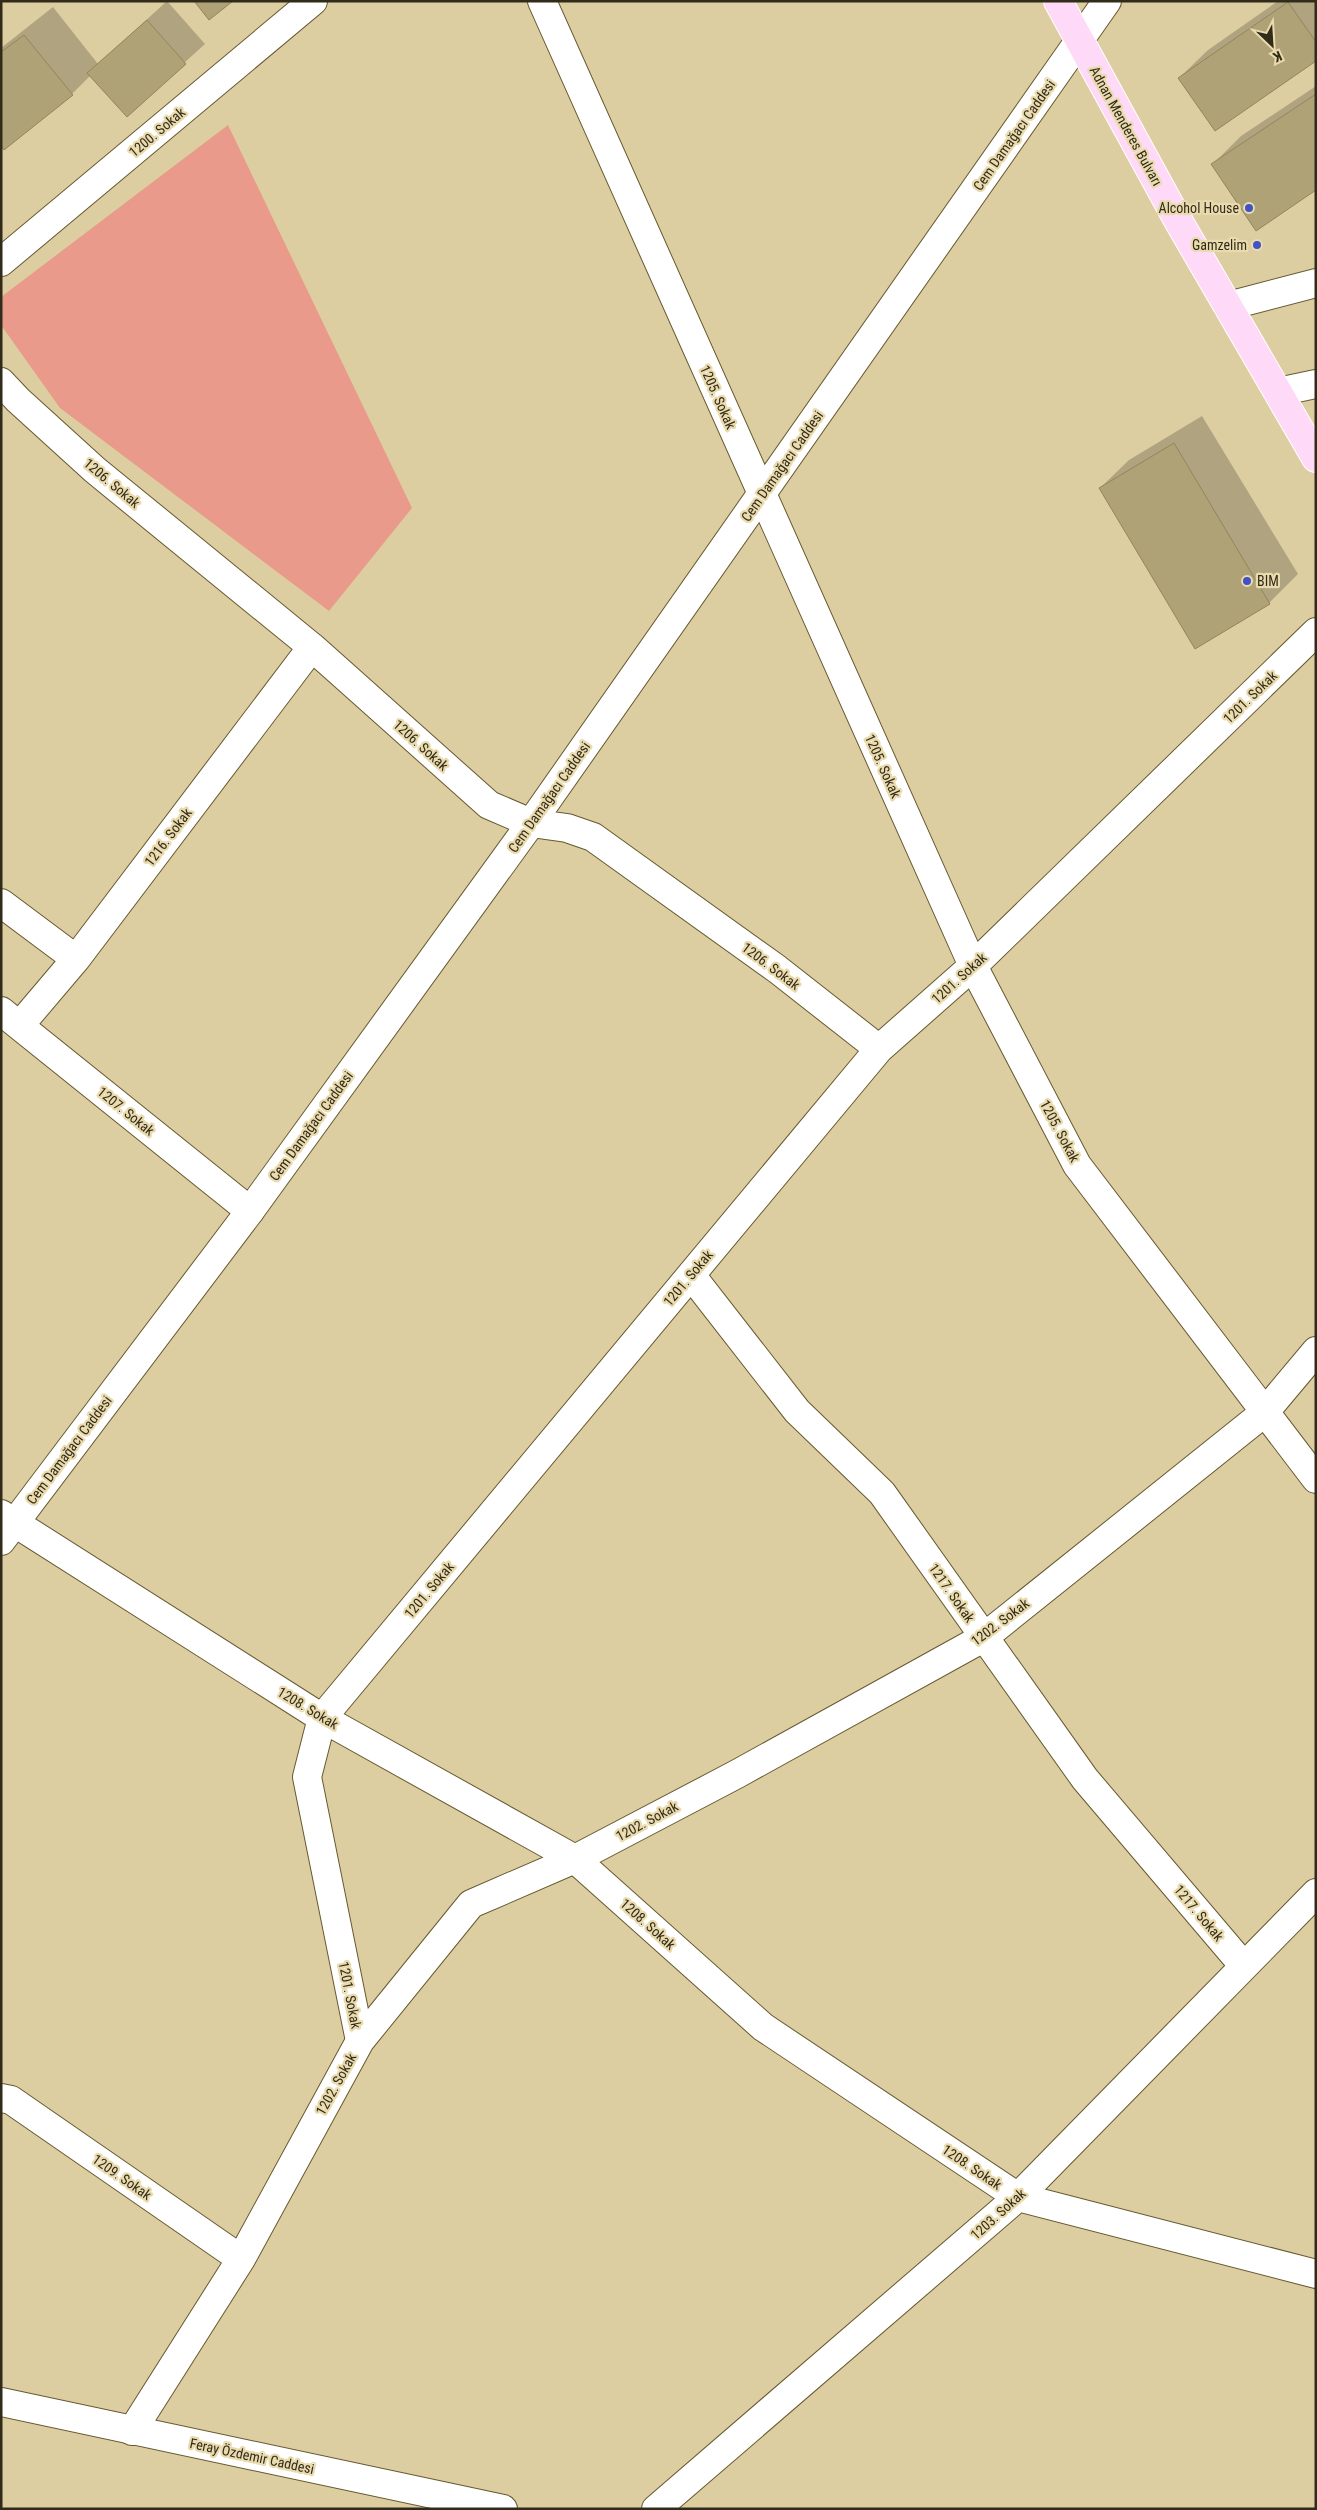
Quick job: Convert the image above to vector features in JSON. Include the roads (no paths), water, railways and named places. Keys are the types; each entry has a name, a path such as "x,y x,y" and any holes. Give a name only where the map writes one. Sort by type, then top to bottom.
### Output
{"main road":[{"name":"Adnan Menderes Bulvarı","path":"1058,1 1228,306 1316,458"}],"street":[{"name":"1200. Sokak","path":"1,262 313,1"},
{"name":"1205. Sokak","path":"542,1 973,966 1077,1165 1316,1479"},
{"name":"Cem Damağacı Caddesi","path":"6,1526 250,1211 531,823 1107,1"},
{"path":"1228,306 1316,283"},
{"name":"1206. Sokak","path":"1,382 18,400 95,470 312,647 489,805 531,823 567,828 593,838 777,969 878,1049"},
{"path":"1278,392 1316,384"},
{"name":"1201. Sokak","path":"360,2041 307,1777 322,1718 878,1049 973,966 1316,632"},
{"name":"1216. Sokak","path":"11,1018 76,959 312,647"},
{"path":"1,903 76,959"},
{"name":"1207. Sokak","path":"11,1018 250,1211"},
{"name":"1217. Sokak","path":"691,1275 797,1411 882,1493 983,1638 1086,1779 1243,1965"},
{"name":"1202. Sokak","path":"132,2431 241,2259 360,2041 470,1904 575,1859 737,1774 983,1638 1264,1413 1316,1351"},
{"name":"1208. Sokak","path":"6,1526 322,1718 575,1859 763,2027 1018,2197 1316,2274"},
{"name":"1203. Sokak","path":"656,2509 1018,2197 1243,1965 1316,1893"},
{"name":"1209. Sokak","path":"5,2097 241,2259"},
{"name":"Feray Özdemir Caddesi","path":"1,2402 503,2509"}],"place":[{"name":"Alcohol House","path":"1249,208"},
{"name":"Gamzelim","path":"1257,245"},
{"name":"BIM","path":"1247,581"}]}
